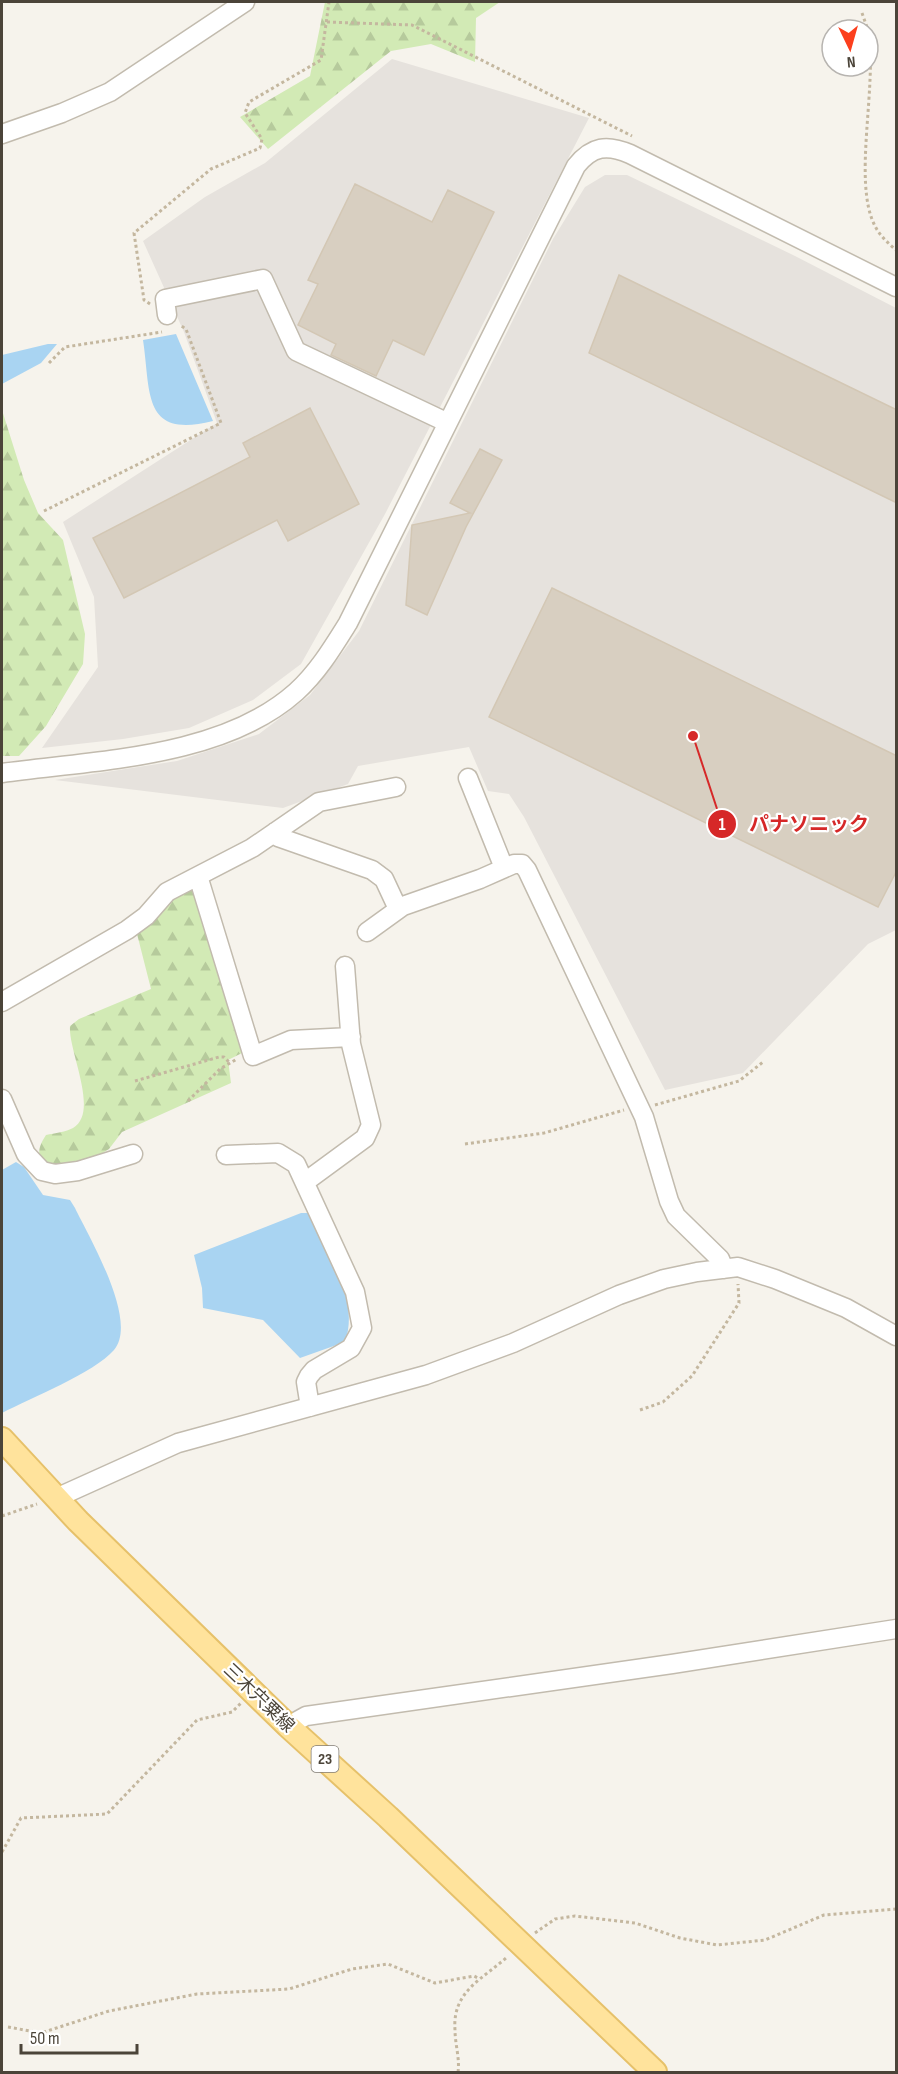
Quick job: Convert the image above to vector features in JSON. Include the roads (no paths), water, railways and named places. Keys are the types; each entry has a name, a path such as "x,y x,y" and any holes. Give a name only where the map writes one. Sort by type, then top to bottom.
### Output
{"main road":[{"name":"三木宍粟線","path":"2,1439 56,1498 288,1726 388,1817 655,2073"}],"street":[{"path":"2,134 62,113 110,92 245,2"},
{"path":"2,773 190,746 223,735 262,717 296,692 324,661 348,623 446,422 576,166 592,150 603,147 630,154 897,287"},
{"path":"167,315 165,299 263,279 296,351 446,422"},
{"path":"468,777 504,868"},
{"path":"2,1002 127,930 146,916 167,892 275,832 319,802 396,787"},
{"path":"275,832 278,837 378,874 398,909"},
{"path":"367,932 398,909 504,868 522,864 527,870 640,1109 675,1216 731,1268 846,1308 896,1335"},
{"path":"198,876 253,1056 291,1040 351,1037"},
{"path":"306,1182 365,1138 371,1125 351,1037 345,966"},
{"path":"2,1099 26,1155 42,1172 55,1174 78,1171 132,1154"},
{"path":"225,1155 265,1153 286,1155 296,1164 355,1292 362,1328 351,1348 314,1370 309,1376 306,1382 310,1407"},
{"path":"56,1498 178,1443 437,1371 513,1343 619,1295 664,1279 731,1268"},
{"path":"288,1726 306,1716 683,1663 897,1629"}],"water":[{"path":"176,334 213,421 190,425 173,423 162,417 154,407 147,378 143,340"},
{"path":"57,344 41,363 2,384 2,355"},
{"path":"16,1162 24,1167 43,1195 70,1200 75,1208 109,1279 120,1320 120,1337 114,1350 105,1359 2,1413 2,1170"},
{"path":"301,1213 309,1213 333,1259 345,1292 349,1326 345,1342 300,1358 263,1320 203,1308 202,1288 194,1255"}],"place":[{"name":"パナソニック","path":"693,736"}]}
